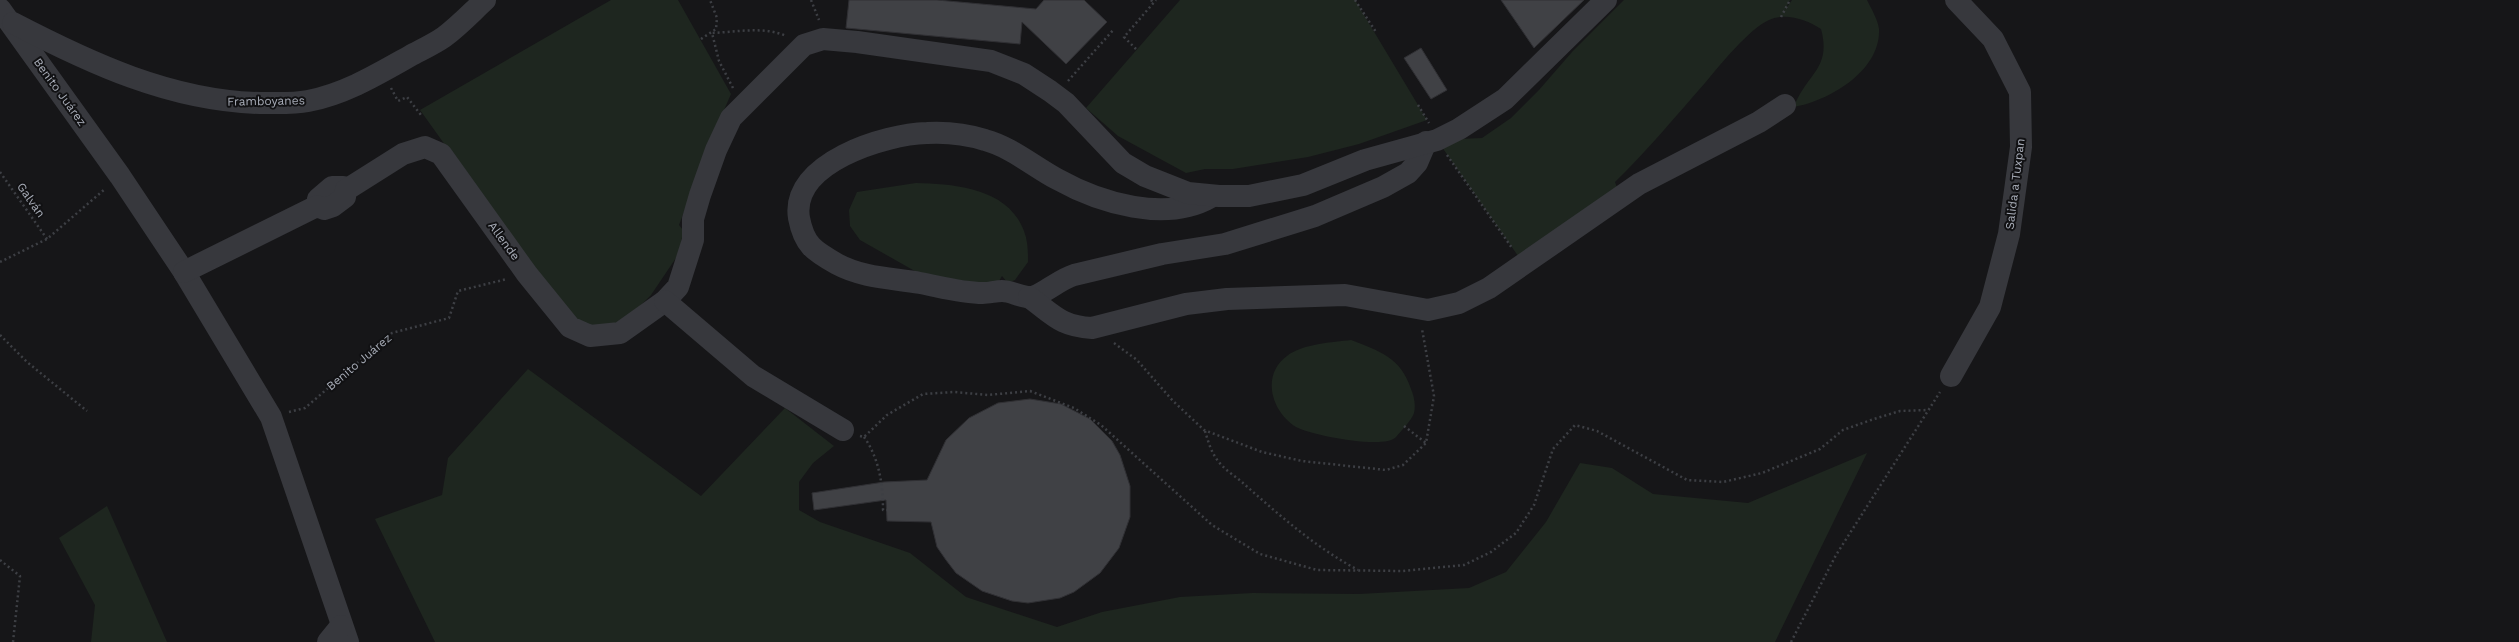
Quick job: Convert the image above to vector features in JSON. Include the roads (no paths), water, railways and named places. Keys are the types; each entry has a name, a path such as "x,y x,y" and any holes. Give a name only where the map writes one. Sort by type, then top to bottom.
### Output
{"street":[{"name":"Framboyanes","path":"5,15 71,53 145,82 190,95 226,102 274,103 308,101 347,89 364,81 444,37 485,0"},
{"path":"1606,0 1505,99 1431,141 1365,160 1303,185 1249,196 1214,195 1189,207 1172,209 1120,203 1063,182 1020,156 983,139 961,133 926,133 893,138 856,150 821,169 802,192 798,213 804,237 811,248 847,269 870,276 958,290 983,293 1002,291 1029,297 1055,318 1077,327 1092,328 1186,304 1227,299 1345,295 1428,310 1459,303 1489,288 1639,184 1759,122 1785,105"},
{"name":"Salida a Tuxpan","path":"1951,376 1990,307 2008,234 2021,147 2020,92 1993,39 1956,0"},
{"name":"Benito Juárez","path":"5,15 120,176 184,272 271,417 339,637"},
{"name":"Allende","path":"184,272 317,206 324,209 333,206 345,197 346,190 403,154 425,147 440,154 527,274 570,327 590,336 620,333 665,301 678,287 693,240 692,219 716,150 731,118 804,45 823,40 857,42 979,59 1024,74 1056,95 1123,163 1170,187 1188,193 1214,195"},
{"path":"1029,297 1043,293 1061,279 1074,275 1162,254 1225,244 1315,216 1376,190 1408,173 1417,163 1431,141"},
{"path":"665,301 754,376 843,430"}]}
